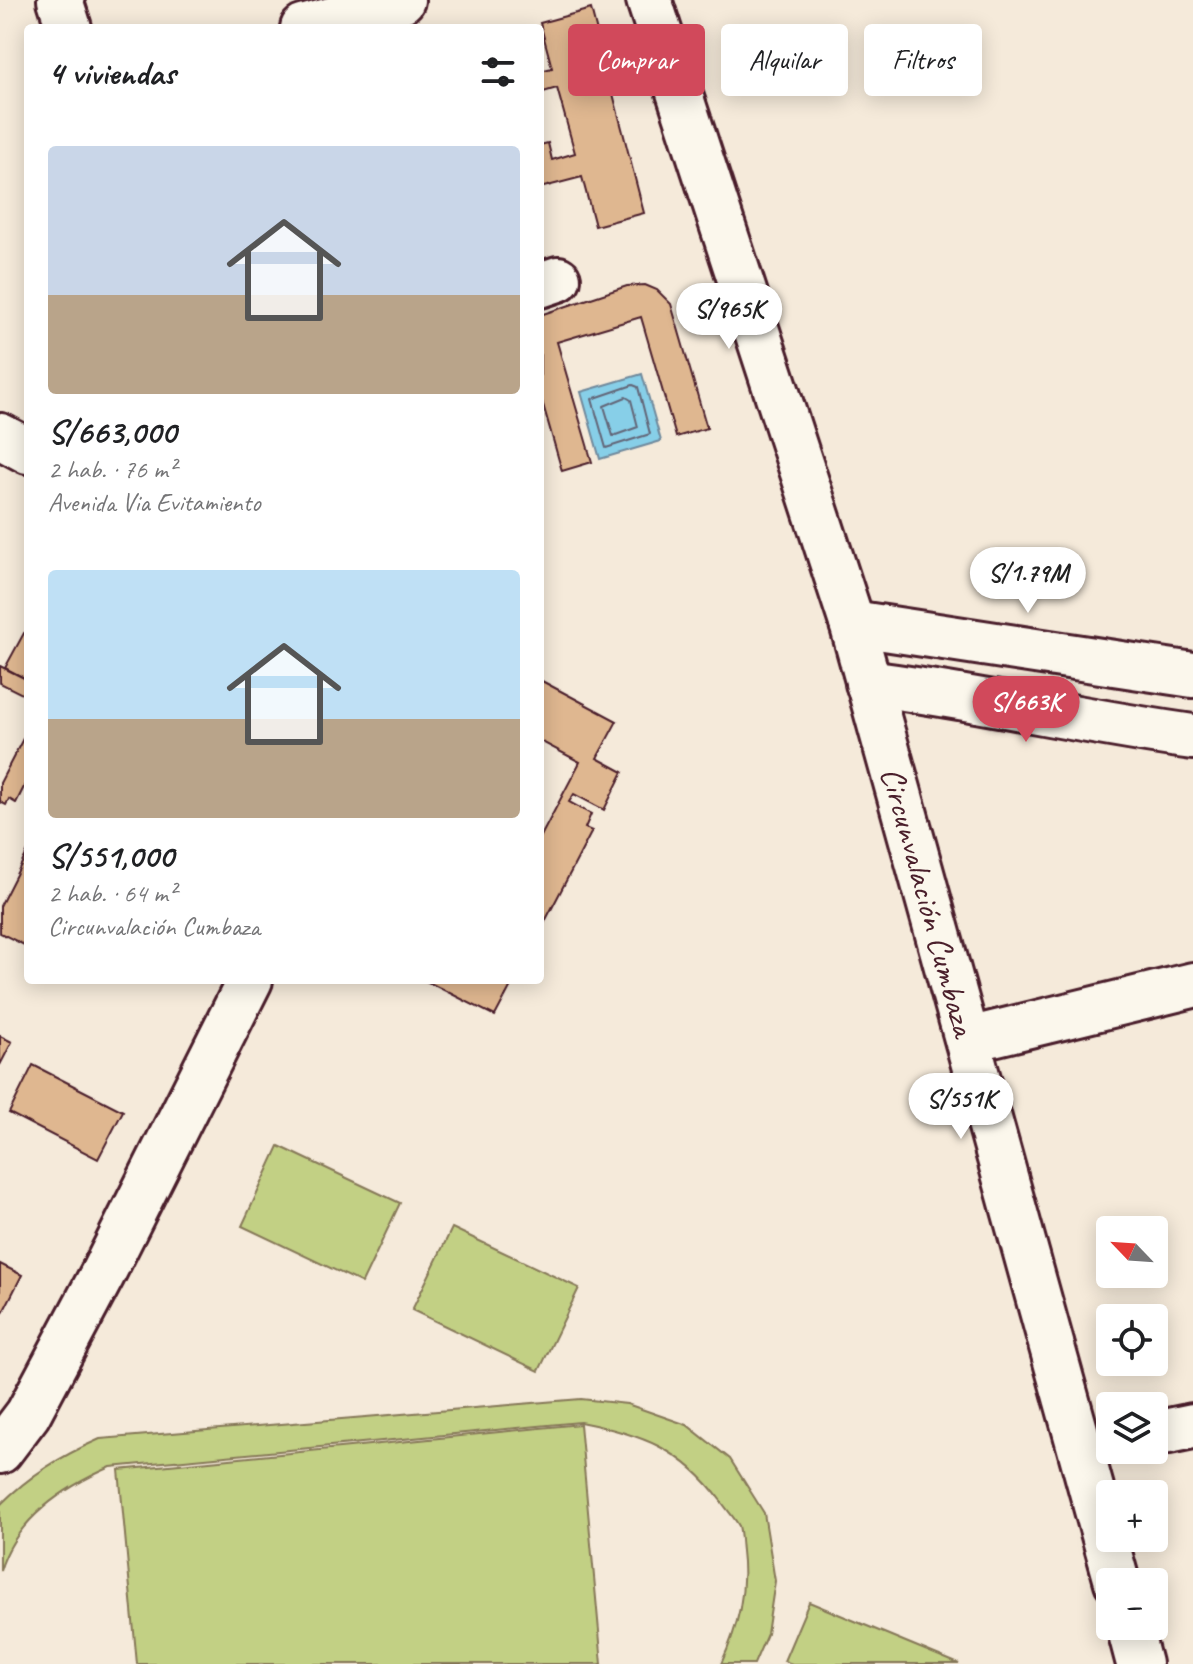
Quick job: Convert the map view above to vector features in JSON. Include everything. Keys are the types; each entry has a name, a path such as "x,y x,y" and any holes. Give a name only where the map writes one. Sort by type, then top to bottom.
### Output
{"street":[{"path":"60,0 68,24"},
{"path":"317,24 402,0"},
{"name":"Circunvalación Cumbaza","path":"649,0 852,623 968,1040 1095,1446 1115,1568"},
{"path":"0,436 24,449"},
{"path":"852,623 1193,675"},
{"path":"868,683 1193,737"},
{"path":"0,1451 28,1414 58,1358 248,984"},
{"path":"968,1040 1193,985"},
{"path":"1168,1431 1193,1426"},
{"path":"1133,1640 1139,1664"}],"green space":[{"path":"279,1146 400,1203 362,1283 242,1226"},
{"path":"452,1228 579,1288 539,1371 412,1310"},
{"path":"581,1399 627,1404 687,1425 730,1459 764,1513 775,1581 767,1634 754,1664 721,1664 736,1623 742,1595 741,1538 735,1520 707,1483 676,1456 622,1432 580,1422 111,1467 59,1495 29,1521 7,1553 0,1571 0,1505 47,1467 100,1439"},
{"path":"580,1424 602,1664 137,1664 119,1470"},
{"path":"809,1602 959,1664 792,1664 784,1661"}],"water":[{"path":"642,374 661,441 600,459 581,392"}],"building":[{"path":"591,9 595,24 568,24 568,96 614,96 644,213 595,226 582,177 544,187 544,144 548,143 552,160 575,153 557,88 544,92 544,70 552,68 544,38 544,24 540,24"},
{"path":"645,285 657,290 671,304 707,428 676,437 641,317 557,342 592,462 562,471 544,408 544,314 627,286"},
{"path":"24,633 24,678 5,668"},
{"path":"0,666 24,678 24,695 0,683"},
{"path":"544,682 617,721 597,758 623,772 604,810 574,794 569,802 591,814 585,828 592,831 544,923 544,830 580,762 544,743"},
{"path":"24,737 24,787 16,803 9,799 6,805 0,802 0,783"},
{"path":"24,859 24,945 0,933 0,906"},
{"path":"432,984 512,984 495,1016"},
{"path":"0,1036 12,1042 0,1065"},
{"path":"33,1065 123,1111 98,1159 9,1113"},
{"path":"0,1264 22,1275 0,1318"}]}
